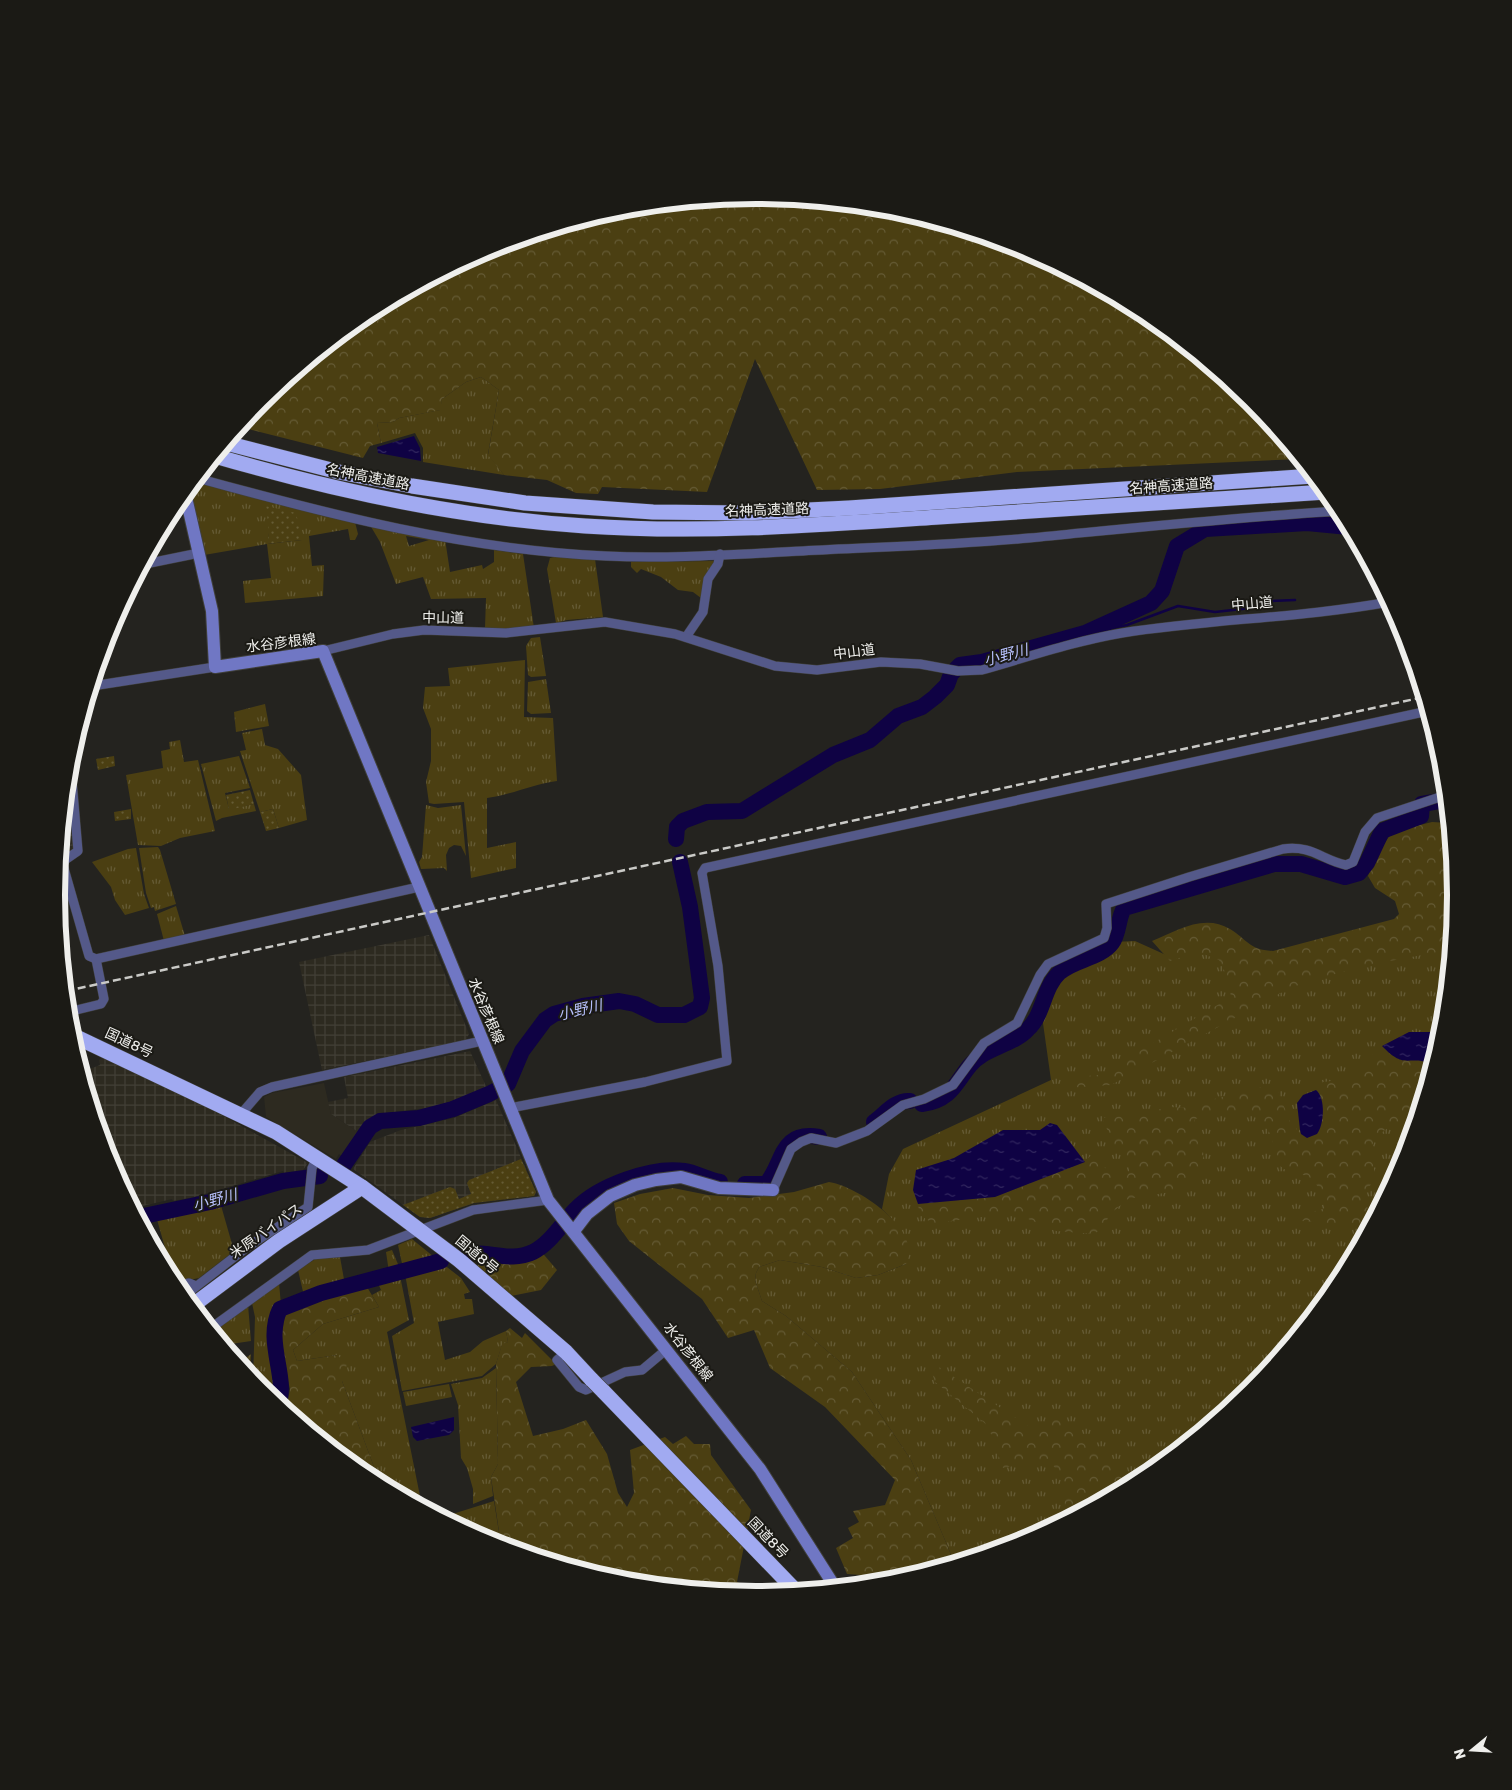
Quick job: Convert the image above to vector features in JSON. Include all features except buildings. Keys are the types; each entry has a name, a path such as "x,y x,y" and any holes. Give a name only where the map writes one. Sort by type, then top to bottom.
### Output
{"highway":[{"name":"名神高速道路","path":"232,444 339,472 412,486 525,503 653,512 744,513 849,508 1306,476"},
{"name":"名神高速道路","path":"221,458 335,488 472,514 584,526 652,529 744,528 850,523 1318,493"},
{"name":"国道8号","path":"80,1039 241,1114 317,1158 362,1187 422,1231 459,1260 566,1352 790,1585"},
{"name":"米原バイパス","path":"198,1302 279,1241 362,1187"}],"main road":[{"path":"187,502 212,611 215,667"},
{"name":"水谷彦根線","path":"215,667 324,651 548,1200 569,1224 760,1469 832,1582"},
{"path":"569,1224 610,1196 635,1185 656,1180 681,1177 719,1188 773,1190"}],"street":[{"path":"204,480 322,512 495,545 606,556 720,554 949,544 1331,512"},
{"path":"150,563 199,553"},
{"path":"686,637 703,612 708,579 718,564 720,554"},
{"name":"中山道","path":"324,651 393,634 424,630 506,633 605,622 686,637 775,666 817,670 881,662 920,664 955,670 982,670 1120,633 1356,608 1382,603"},
{"path":"98,685 215,667"},
{"path":"510,1108 645,1082 727,1061 718,966 702,872 705,868 1422,711"},
{"path":"66,860 78,852 73,792"},
{"path":"773,1190 791,1149 800,1142 811,1138 836,1143 868,1131 902,1105 924,1099 953,1085 984,1043 1017,1023 1040,975 1048,964 1104,938 1107,928 1106,904 1189,876 1283,849 1294,848 1314,851 1341,864 1353,862 1365,832 1377,818 1440,797"},
{"path":"65,874 89,956 96,959 419,887"},
{"path":"75,1010 101,1004 104,999 96,959"},
{"path":"241,1114 260,1092 272,1087 482,1041"},
{"path":"190,1291 246,1248 308,1207 311,1178 317,1158"},
{"path":"215,1325 312,1255 368,1250 473,1210 548,1200"},
{"path":"185,1284 189,1283 196,1286"},
{"path":"566,1352 557,1360 579,1387 586,1390 626,1372 642,1370 667,1349"}],"shaded area":[{"path":"71,803 75,850 71,854 66,852"},
{"path":"429,935 469,1034 466,1040 322,1070 299,962"},
{"path":"470,1051 486,1087 481,1091 434,1107 378,1114 368,1120 358,1132 331,1114 328,1102 348,1098 344,1077"},
{"path":"104,1056 209,1108 308,1163 303,1170 284,1173 283,1171 194,1197 173,1201 172,1199 139,1207 102,1117 89,1074 88,1070 100,1065 99,1060"},
{"path":"324,1083 331,1114 358,1132 342,1156 339,1154 336,1159 266,1117 264,1097 272,1093"},
{"path":"496,1100 536,1192 534,1196 474,1203 430,1218 420,1217 353,1169 370,1142 401,1130 454,1118"}],"green space":[{"path":"711,205 801,205 891,217 935,228 978,241 1062,275 1140,320 1212,375 1245,406 1292,459 1017,472 880,489 817,490 755,359 707,492 602,487 598,494 576,493 547,480 504,475 488,455 499,390 481,377 466,382 442,399 441,410 399,418 393,422 377,423 381,443 370,446 363,458 248,429 247,427 267,406 300,375 372,320 450,275 492,257 534,241 621,217"},
{"path":"481,377 499,390 488,454 504,475 423,462 423,448 415,433 381,443 377,423 393,422 399,418 440,410 442,399 466,382"},
{"path":"201,484 355,522 358,534 355,540 350,540 348,529 309,536 312,566 324,565 323,596 245,603 243,581 271,578 267,544 204,555 189,499","holes":["269,533 302,540 268,544"]},
{"path":"266,506 296,513 302,540 267,544 269,533"},
{"path":"370,525 445,539 450,572 482,565 483,569 494,562 494,550 523,554 534,628 485,628 486,598 431,599 423,577 396,584 380,542","holes":["406,536 429,540 409,546"]},
{"path":"558,556 595,559 603,617 567,620 556,623 547,569 550,558"},
{"path":"715,561 705,578 701,598 693,592 678,590 661,577 641,569 637,573 631,567 631,562"},
{"path":"540,637 546,676 531,677 528,675 526,646 531,638"},
{"path":"525,660 524,717 553,718 557,781 487,798 487,848 516,842 516,868 471,878 464,802 429,803 426,782 431,761 431,729 423,708 425,687 450,686 448,668"},
{"path":"546,679 551,713 531,714 527,711 528,682"},
{"path":"265,704 269,726 236,732 234,712"},
{"path":"262,729 265,745 278,749 301,775 307,820 279,828 273,809 260,812 240,751 246,750 242,733"},
{"path":"180,740 184,762 198,760 215,831 180,838 161,846 138,845 126,775 163,768 161,751 170,749 169,742"},
{"path":"114,756 115,766 98,770 96,759"},
{"path":"239,756 250,788 225,793 229,809 254,804 256,811 216,821 201,764"},
{"path":"250,790 254,804 229,810 226,795"},
{"path":"426,805 438,808 461,805 466,856 461,846 454,845 449,848 446,855 447,871 444,868 421,869 419,862 422,857"},
{"path":"131,809 131,819 115,821 114,812"},
{"path":"273,809 279,828 266,831 260,812"},
{"path":"1432,822 1443,823 1446,850 1447,895 1445,950 1358,967 1292,987 1111,1085 1066,1088 1063,1078 1099,1075 1231,997 1228,978 1219,960 1198,952 1170,961 1152,941 1190,925 1210,923 1230,929 1249,944 1259,949 1273,951 1394,919 1399,914 1395,901 1375,888 1368,876 1373,861 1392,832"},
{"path":"158,847 176,904 155,911 154,907 151,908 146,893 139,848"},
{"path":"136,848 144,894 149,908 125,915 115,900 111,887 92,862"},
{"path":"176,906 185,936 164,941 157,914"},
{"path":"1446,936 1434,1030 1423,1074 1410,1117 1376,1201 1331,1279 1304,1316 1276,1351 1212,1415 1140,1470 1062,1515 978,1549 951,1557 911,1460 852,1372 786,1316 762,1301 755,1280 756,1273 759,1267 780,1260 822,1267 856,1278 878,1275 906,1264 892,1219 882,1209 889,1174 903,1149 1051,1080 1042,1016 1057,971 1114,942 1135,941 1166,955 1210,948 1225,956"},
{"path":"1382,1046 1396,1058 1407,1061 1426,1062 1406,1127 1393,1125 1378,1136 1374,1142 1372,1154 1376,1179 1365,1191 1369,1215 1364,1223 1353,1225 1302,1221 1309,1213 1325,1208 1325,1194 1308,1176 1288,1172 1279,1165 1271,1135 1263,1123 1260,1113 1252,1111 1219,1113 1195,1119 1193,1126 1204,1155 1199,1172 1194,1179 1170,1192 1128,1199 1110,1214 1103,1228 1094,1234 1056,1231 1026,1218 1004,1214 935,1223 925,1219 920,1211 918,1204 995,1197 1085,1162 1091,1155 1112,1174 1127,1176 1130,1168 1115,1147 1102,1118 1141,1114 1168,1107 1195,1108 1214,1099 1271,1085 1277,1088 1290,1122 1301,1134 1319,1092 1316,1090 1323,1082 1347,1079"},
{"path":"521,1159 536,1192 534,1196 474,1203 430,1218 420,1217 403,1205 450,1187 455,1189 459,1199 471,1194 467,1183 469,1180"},
{"path":"829,1182 841,1185 870,1201 885,1212 906,1237 909,1251 906,1264 878,1275 856,1278 822,1267 780,1260 759,1267 755,1280 762,1301 786,1316 852,1372 911,1460 951,1557 891,1573 862,1578 861,1575 847,1574 836,1548 853,1538 848,1528 859,1522 853,1511 885,1505 895,1480 825,1407 770,1368 754,1330 728,1338 702,1299 629,1241 617,1224 614,1203 640,1194 673,1188 708,1195 749,1198 794,1192"},
{"path":"220,1202 234,1251 199,1278 183,1281 167,1256 156,1216"},
{"path":"412,1239 434,1257 431,1259 433,1261 403,1268 398,1245"},
{"path":"539,1249 557,1270 541,1290 511,1296 477,1267 481,1259"},
{"path":"392,1250 400,1269 389,1272 386,1252"},
{"path":"340,1257 345,1285 304,1296 298,1270 317,1258"},
{"path":"443,1264 461,1278 470,1292 464,1294 465,1299 472,1299 474,1314 438,1322 445,1360 470,1352 483,1341 506,1331 508,1342 502,1345 496,1364 482,1376 402,1391 392,1336 414,1323 405,1274"},
{"path":"400,1276 409,1320 387,1332 421,1499 376,1472 342,1381 337,1355 297,1361 293,1350 323,1324 379,1307 372,1295 381,1290 377,1281"},
{"path":"279,1283 281,1305 273,1317 271,1346 278,1394 253,1369 255,1317 252,1303"},
{"path":"367,1287 379,1307 323,1324 293,1350 297,1361 337,1355 347,1364 342,1381 376,1472 335,1443 287,1403 290,1389 280,1348 285,1313 316,1300"},
{"path":"248,1305 251,1341 230,1344 218,1328"},
{"path":"510,1328 522,1338 525,1333 556,1364 552,1366 531,1367 516,1382 533,1436 563,1429 586,1420 607,1454 618,1493 627,1507 634,1493 630,1450 665,1437 673,1444 686,1436 694,1444 710,1444 711,1455 751,1510 737,1582 747,1586 711,1585 621,1573 534,1549 500,1536 491,1477 498,1464 496,1364 502,1344 508,1342 506,1331"},
{"path":"251,1354 250,1366 244,1359"},
{"path":"930,1361 1031,1428 1057,1417 1129,1477 1058,1517 1065,1508 1063,1478 1048,1459 1003,1468 988,1426 934,1381"},
{"path":"496,1368 498,1464 491,1477 493,1496 473,1504 473,1489 467,1468 461,1458 458,1405 451,1384 482,1378"},
{"path":"449,1384 452,1397 406,1406 403,1392"},
{"path":"494,1501 500,1536 492,1533 450,1515"}],"water":[{"path":"414,436 420,448 421,461 378,453 377,447"},
{"path":"1409,1032 1434,1032 1426,1062 1407,1061 1396,1058 1382,1046"},
{"path":"1316,1090 1323,1105 1321,1124 1317,1134 1307,1138 1301,1134 1297,1103 1303,1095"},
{"path":"1050,1123 1057,1125 1085,1162 995,1197 918,1204 913,1190 916,1170 954,1158 1003,1130 1040,1130"},
{"path":"454,1417 454,1430 449,1435 417,1441 413,1437 411,1427"}],"waterway":[{"name":"小野川","path":"676,839 677,827 683,821 707,812 742,811 833,755 870,740 898,716 922,707 935,697 947,685 951,674 960,665 982,662 1085,633 1151,603 1162,591 1177,546 1205,529 1307,523 1340,526"},
{"path":"1085,633 1127,625 1178,606 1215,612 1251,608 1271,601 1295,600"},
{"path":"922,1104 944,1097 974,1061 982,1055 1012,1041 1028,1029 1037,1016 1050,986 1059,973 1065,968 1094,956 1112,943 1124,908 1274,864 1301,864 1345,877 1359,873 1367,863 1382,831 1421,816 1422,804 1439,801"},
{"name":"小野川","path":"344,1165 370,1127 380,1121 419,1118 453,1109 508,1084 522,1051 545,1020 554,1014 583,1006 619,1001 635,1004 658,1015 684,1015 700,1007 702,998 690,907 680,862"},
{"path":"874,1122 895,1105 910,1101"},
{"path":"745,1184 766,1184 789,1144 796,1139 806,1136 819,1137"},
{"path":"466,1254 516,1256 533,1252 551,1238 571,1214 586,1201 611,1186 642,1175 671,1170 684,1171 720,1182"},
{"name":"小野川","path":"144,1216 210,1202 283,1181 320,1176"},
{"path":"280,1396 281,1383 274,1334 280,1309 321,1293 441,1261"}],"railway":[{"path":"72,990 1418,698"}]}
